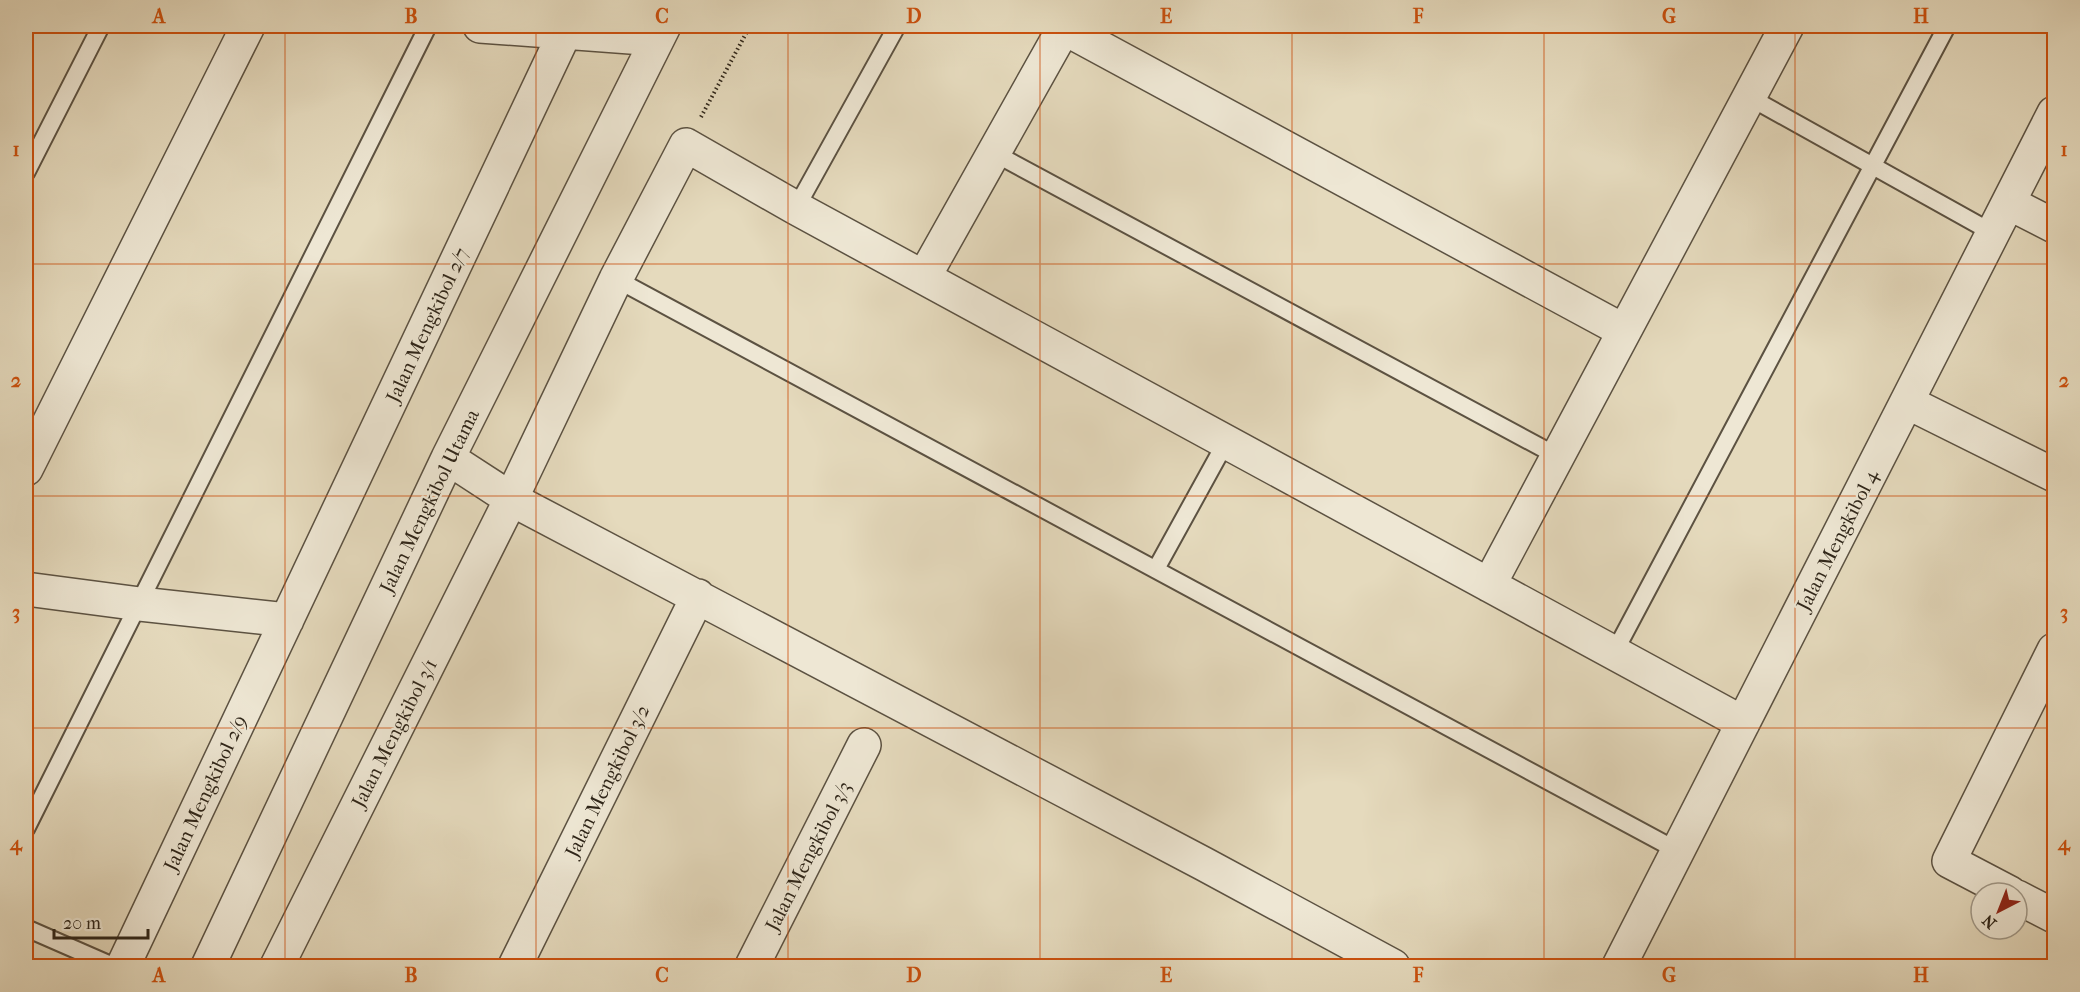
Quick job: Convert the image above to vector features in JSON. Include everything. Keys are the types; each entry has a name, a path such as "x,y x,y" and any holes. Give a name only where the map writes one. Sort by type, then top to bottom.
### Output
{"street":[{"path":"26,469 248,26"},
{"name":"Jalan Mengkibol Utama","path":"208,966 448,458 660,32 480,26"},
{"path":"1489,585 1787,26"},
{"path":"924,278 1065,27 1624,331"},
{"name":"Jalan Mengkibol 2/7","path":"287,620 566,30"},
{"name":"Jalan Mengkibol 4","path":"1619,966 2055,113"},
{"path":"686,145 924,278 1743,723"},
{"name":"Jalan Mengkibol 3/1","path":"277,966 511,499 616,279 686,145"},
{"path":"2008,203 2055,226"},
{"path":"1907,402 2055,476"},
{"path":"448,458 511,499 1194,858 1393,966"},
{"path":"26,589 287,620"},
{"name":"Jalan Mengkibol 3/2","path":"515,966 698,596"},
{"name":"Jalan Mengkibol 2/9","path":"123,966 287,620"},
{"path":"1987,881 1949,861 2055,650"},
{"name":"Jalan Mengkibol 3/3","path":"752,966 864,745"},
{"path":"2029,903 2055,916"}],"lane":[{"path":"26,173 101,26"},
{"path":"26,829 428,26"},
{"path":"796,208 897,26"},
{"path":"1614,653 1947,26"},
{"path":"1749,97 1993,233"},
{"path":"994,153 1557,456"},
{"path":"616,279 1678,851"},
{"path":"1156,569 1226,442"},
{"path":"26,928 113,966"}],"path":[{"path":"686,145 750,26"}]}
